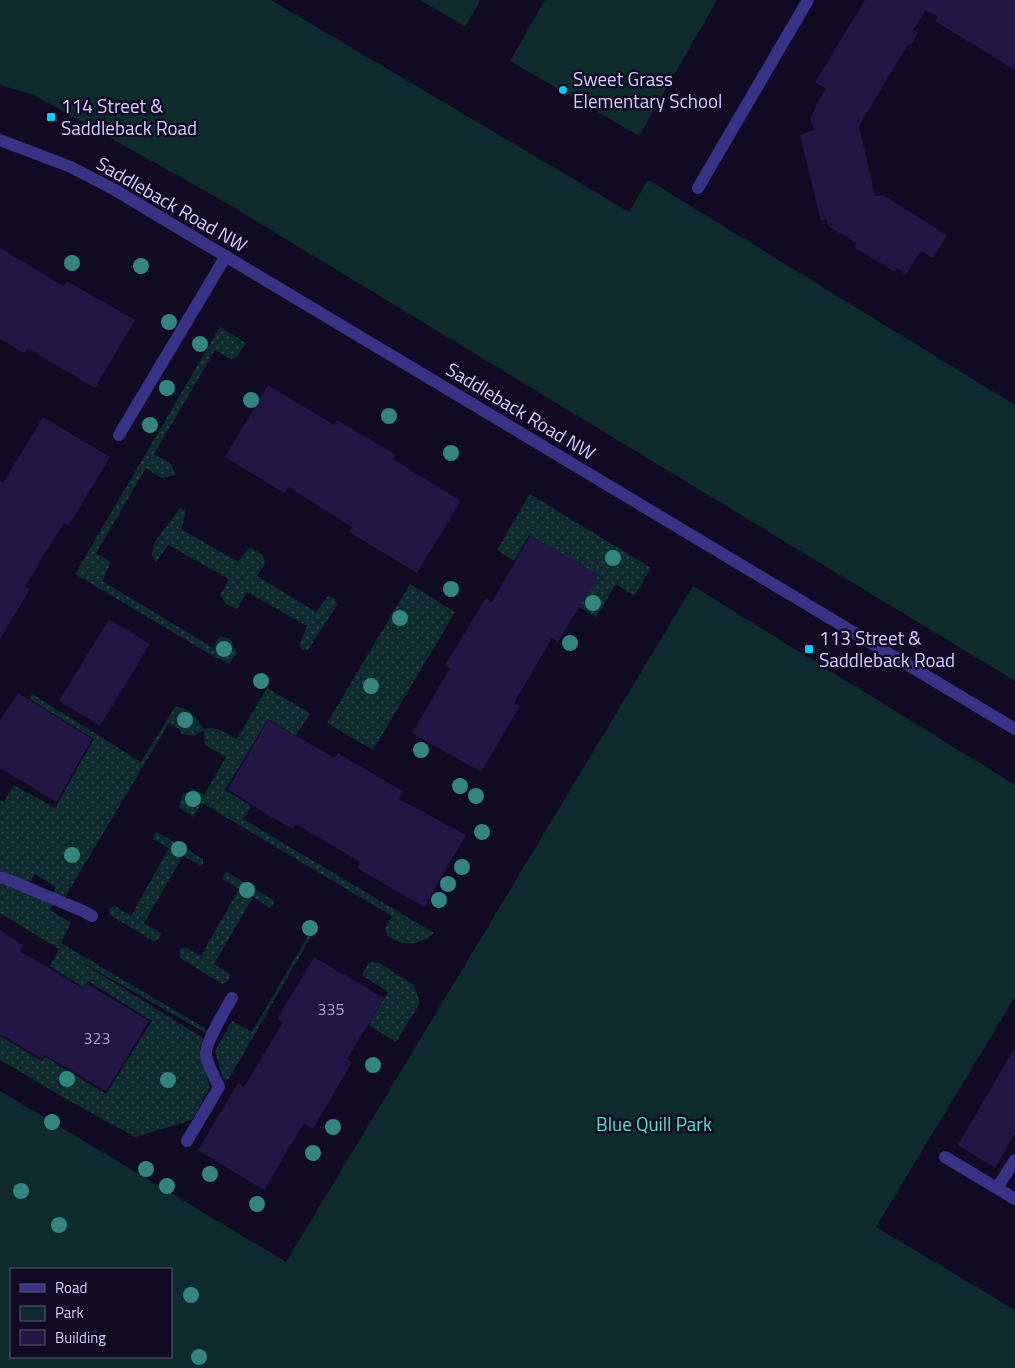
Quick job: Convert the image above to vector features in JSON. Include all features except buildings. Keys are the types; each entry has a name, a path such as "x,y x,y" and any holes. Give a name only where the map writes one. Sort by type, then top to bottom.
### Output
{"street":[{"path":"698,188 808,0"},
{"name":"Saddleback Road NW","path":"0,140 71,167 115,190 1015,729"},
{"path":"118,436 226,256"},
{"path":"0,878 20,884 83,910 92,916"},
{"path":"187,1141 219,1087 206,1053 210,1040 232,998"},
{"path":"945,1158 1015,1199"},
{"path":"997,1188 1015,1160"}],"green space":[{"path":"0,0 271,0 629,212 648,180 1015,405 1015,681 223,201 34,95 0,85"},
{"path":"420,0 481,0 465,26"},
{"path":"545,0 717,0 639,136 510,61"},
{"path":"220,327 246,343 237,357 232,360 215,350 154,454 170,463 176,475 161,478 146,468 96,553 111,562 102,581 213,648 220,636 230,639 237,653 229,664 75,574"},
{"path":"530,494 651,568 634,596 616,584 596,617 579,607 598,575 529,535 514,561 497,550"},
{"path":"180,508 185,511 181,529 238,562 250,547 263,555 265,564 257,576 316,612 328,596 334,598 337,605 308,650 302,650 299,645 307,626 247,592 237,609 226,604 220,595 229,579 168,545 156,562 152,555 154,543"},
{"path":"410,584 455,612 373,750 327,723"},
{"name":"Blue Quill Park","path":"693,586 1015,785 1015,997 876,1227 1015,1310 1015,1368 0,1368 0,1091 286,1262"},
{"path":"267,688 310,713 296,736 268,719 225,790 251,806 243,819 434,933 423,940 412,943 401,942 388,937 385,929 392,916 202,803 193,817 179,808 182,795 193,789 204,795 226,757 205,745 204,730 195,736 181,734 179,729 169,723 65,897 53,893 56,887 35,874 27,887 56,900 50,910 71,923 61,943 208,1030 206,1033 71,956 203,1038 200,1050 201,1059 210,1087 192,1120 135,1137 0,1060 0,1036 42,1061 45,1057 106,1094 152,1021 88,981 84,988 50,966 59,949 0,913 0,800 4,802 14,785 55,808 94,739 30,699 32,694 141,762 175,707 189,711 204,729 217,729 237,739"},
{"path":"157,832 203,859 203,864 200,865 183,856 144,923 161,933 158,940 153,941 110,915 109,909 115,906 131,916 169,848 153,839 154,834"},
{"path":"227,872 273,900 274,904 270,908 253,897 214,964 230,974 228,981 222,984 180,958 179,950 185,947 201,956 239,889 223,879"},
{"path":"309,934 312,935 228,1080 223,1079 215,1051 232,1021 252,1032"},
{"path":"369,962 379,963 414,985 420,1003 396,1042 368,1025 388,992 362,975"}],"place":[{"name":"Sweet Grass Elementary School","path":"563,90"},
{"name":"114 Street & Saddleback Road","path":"51,117"},
{"name":"113 Street & Saddleback Road","path":"809,649"}]}
